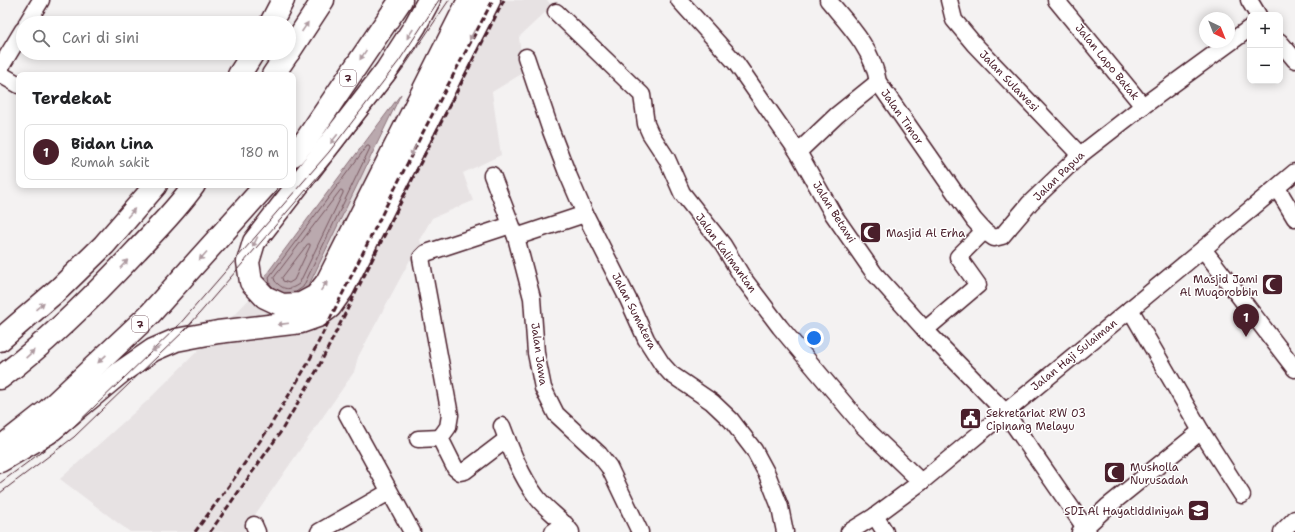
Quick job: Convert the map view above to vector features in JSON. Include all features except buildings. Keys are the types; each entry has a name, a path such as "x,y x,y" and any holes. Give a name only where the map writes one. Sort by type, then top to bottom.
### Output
{"highway":[{"path":"275,16 283,0"},
{"path":"296,41 323,0"},
{"name":"7","path":"296,151 306,140 401,0"},
{"path":"296,188 386,71 415,26 429,0"},
{"path":"296,188 254,242 248,262 250,282 265,297 282,305 301,304 316,296 327,282 469,0"},
{"path":"0,461 48,433 121,372 153,350 176,340 218,332 301,322 318,316 330,307 342,290 489,0"},
{"path":"241,72 249,60"},
{"path":"276,72 284,60"},
{"path":"0,340 60,288 98,250 153,188"},
{"path":"0,378 22,362 104,285 181,203 192,188"},
{"name":"7","path":"0,448 47,411 150,314 263,188"}],"street":[{"path":"31,16 41,0"},
{"name":"Jalan Betawi","path":"679,0 736,63 798,152 833,214 874,273 925,330 1005,412 1084,531"},
{"name":"Jalan Timor","path":"828,0 855,33 872,59 878,82 974,220 984,231"},
{"name":"Jalan Sulawesi","path":"949,0 954,20 974,44 1080,155"},
{"name":"Jalan Lapo Batak","path":"1056,0 1143,106"},
{"path":"1249,0 1256,12"},
{"name":"Jalan Kalimantan","path":"556,12 642,95 646,124 650,133 667,159 682,193 723,245 743,278 780,327 864,427 921,482"},
{"name":"Jalan Papua","path":"984,231 994,238 1002,236 1030,204 1080,155 1143,106 1247,30"},
{"path":"0,68 16,42"},
{"path":"1283,46 1295,60"},
{"name":"Jalan Sumatera","path":"526,57 551,131 585,214 629,301 646,339 662,364 671,374 712,402 730,420 754,450 767,474 780,507 785,532"},
{"path":"0,74 16,83"},
{"path":"798,152 837,115 878,82"},
{"name":"Jalan Haji Sulaiman","path":"848,532 875,516 921,482 1295,172"},
{"name":"Jalan Jawa","path":"492,175 514,231 532,298 536,353 543,388 556,414 599,454 609,467 640,532"},
{"path":"1277,188 1295,218"},
{"path":"440,438 448,427 450,415 421,258 426,252 585,214"},
{"path":"925,330 978,285 958,257 984,231"},
{"path":"1203,249 1295,369"},
{"path":"1130,309 1201,431 1242,495"},
{"path":"347,414 412,532"},
{"path":"1084,531 1107,507 1201,431"},
{"path":"440,438 455,468 460,472 466,471 504,433 522,472 536,497 563,529"},
{"path":"418,439 440,438"},
{"path":"319,532 389,492"},
{"path":"875,516 885,532"},
{"path":"1282,532 1295,520"}],"shaded area":[{"path":"475,0 547,0 552,6 519,37 523,73 492,92 501,155 463,173 473,201 432,218 420,239 423,253 410,260 358,357 354,372 243,532 130,532 60,479 146,402 235,314 344,199 432,80"}],"water":[{"path":"401,94 306,291 284,298 266,285 265,276"}],"tram line":[{"path":"0,483 67,433 178,326 329,152 399,61 439,0"},
{"path":"0,493 74,437 186,329 338,153 404,67 449,0"}],"railway":[{"path":"195,532 269,428 307,365 421,136 493,0"},
{"path":"210,532 280,433 317,370 504,0"}],"place":[{"name":"Masjid Al Erha","path":"870,233"},
{"name":"Masjid Jami Al Muqorobbin","path":"1273,285"},
{"name":"Bidan Lina","path":"1246,337"},
{"name":"Sekretariat RW 03 Cipinang Melayu","path":"971,419"},
{"name":"Musholla Nurusadah","path":"1114,473"},
{"name":"SDI Al Hayatiddiniyah","path":"1199,511"}]}
